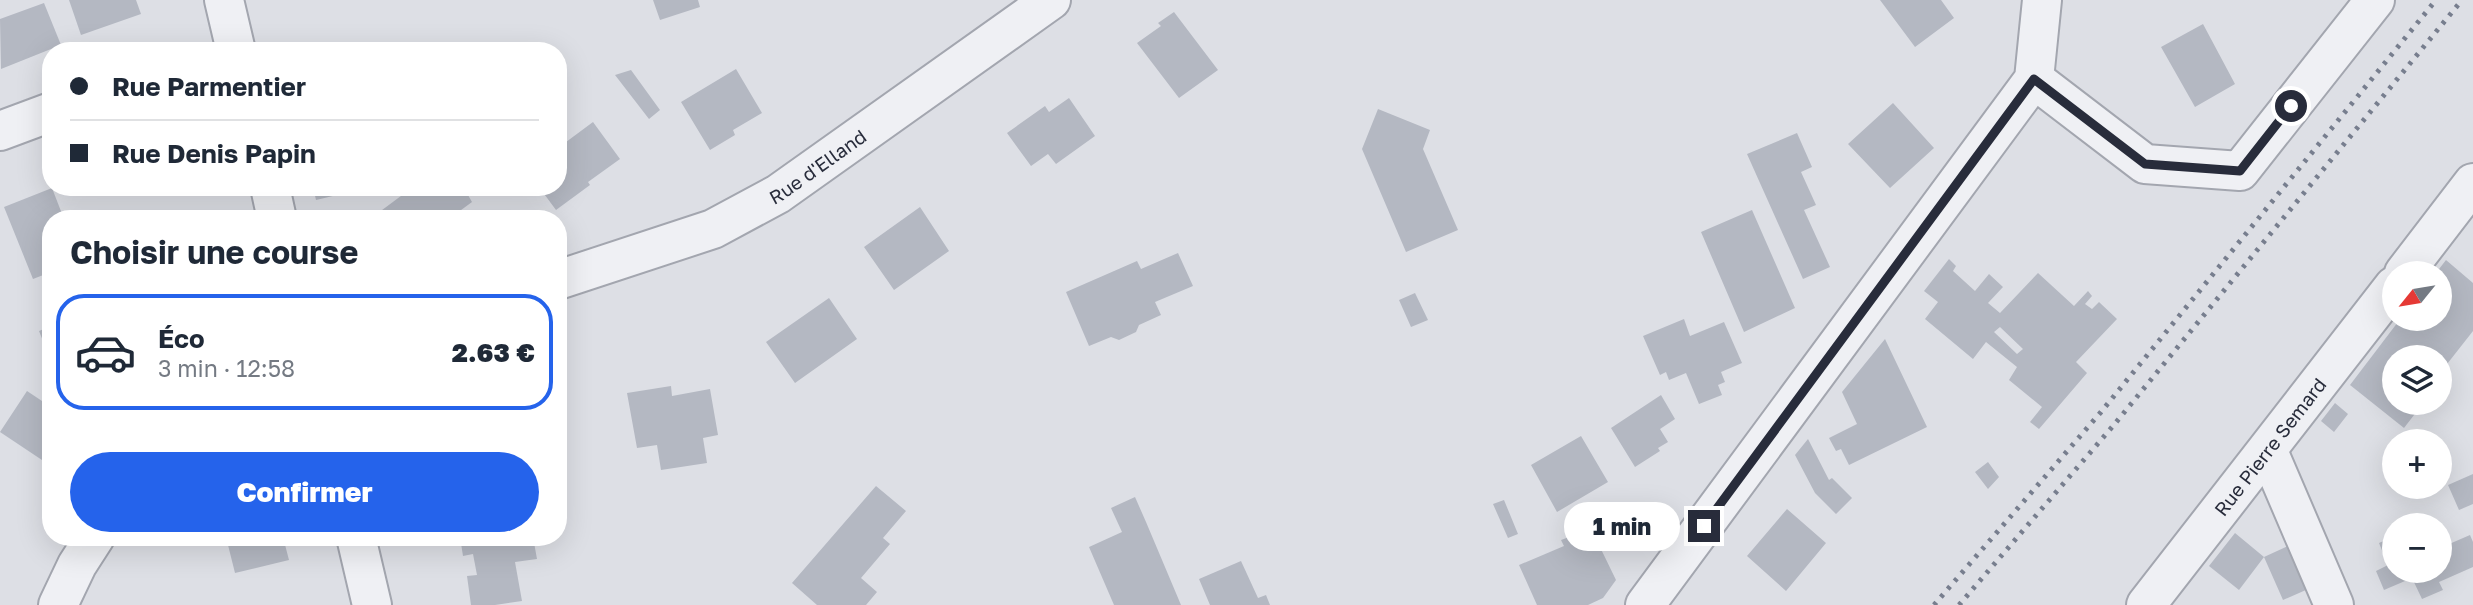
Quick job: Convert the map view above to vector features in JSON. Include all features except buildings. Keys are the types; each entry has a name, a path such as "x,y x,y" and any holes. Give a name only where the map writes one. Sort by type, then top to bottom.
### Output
{"street":[{"path":"224,0 226,42"},
{"name":"Rue d'Elland","path":"567,277 713,229 778,194 1051,0"},
{"path":"1645,605 2034,79 2042,0"},
{"path":"2034,79 2145,164 2240,171 2375,0"},
{"path":"0,131 42,115"},
{"path":"2413,261 2473,183"},
{"name":"Rue Pierre Semard","path":"2146,605 2382,302"},
{"path":"2268,451 2334,605"},
{"path":"58,605 89,546"},
{"path":"357,546 372,605"}],"railway":[{"path":"1934,605 2101,412 2436,0"},
{"path":"1959,605 2113,426 2462,0"}],"route":[{"path":"1704,526 2034,79 2145,164 2240,171 2291,106"}]}
